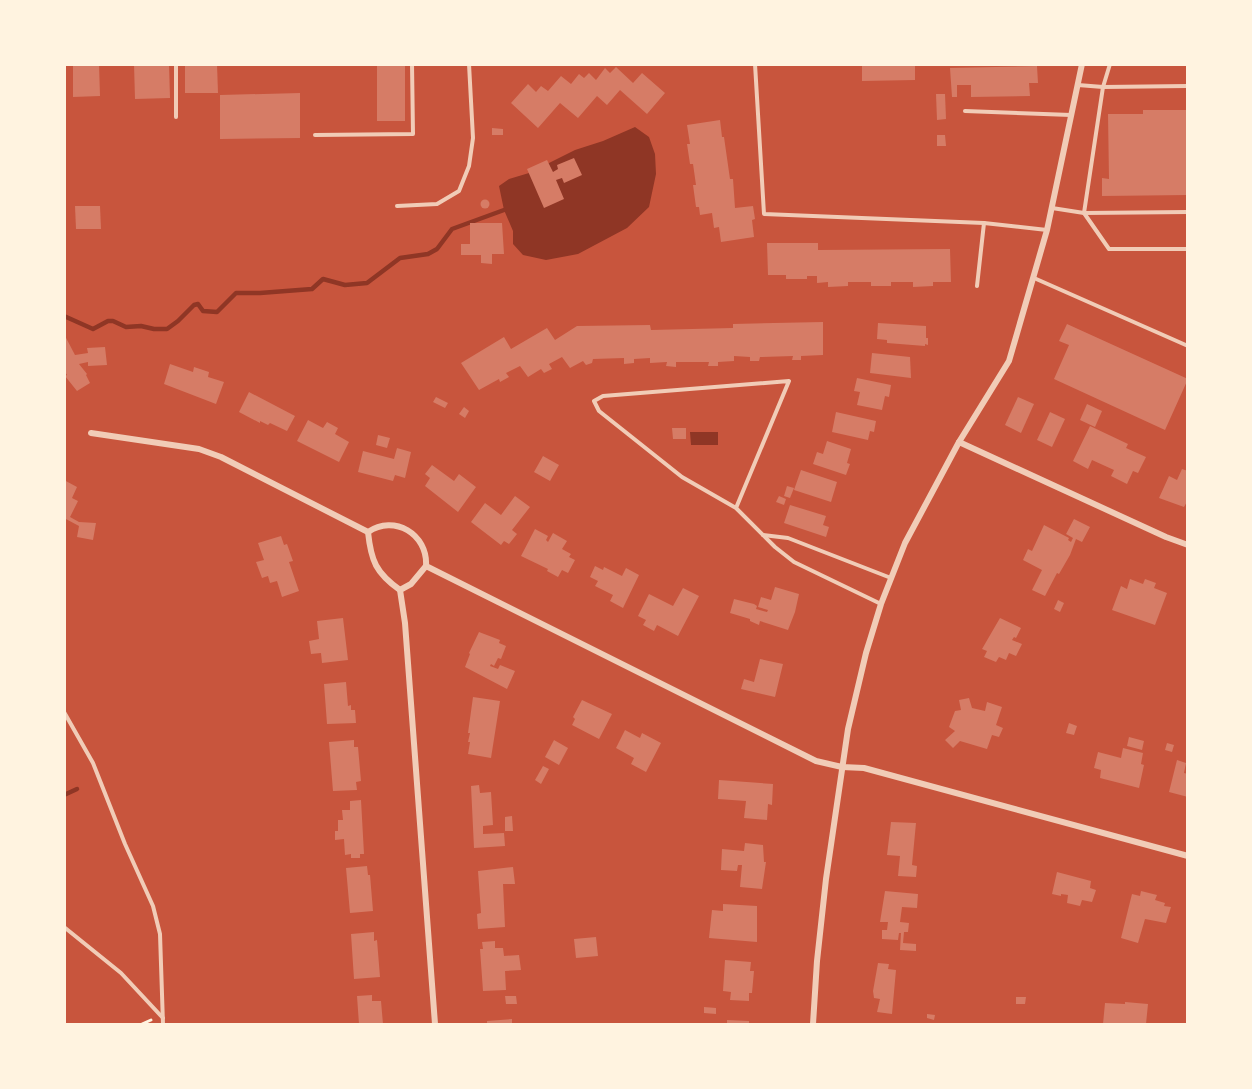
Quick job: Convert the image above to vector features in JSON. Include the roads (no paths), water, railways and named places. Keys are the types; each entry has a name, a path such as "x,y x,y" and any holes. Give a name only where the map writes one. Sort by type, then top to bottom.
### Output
{"street":[{"path":"813,1024 826,879 848,729 864,664 881,604 908,537 959,442 1009,361 1047,230 1082,64"},
{"path":"91,433 199,450 221,458 368,532"},
{"path":"959,442 1188,545"},
{"path":"368,532 388,525 412,533 422,543 426,566 411,584 399,590"},
{"path":"368,532 370,554 384,578 399,590 405,622 435,1024"},
{"path":"426,566 816,761 842,767 864,768 1188,856"}],"lane":[{"path":"176,64 176,117"},
{"path":"315,135 413,134 412,64"},
{"path":"398,206 437,204 459,191 469,166 473,138 470,64"},
{"path":"755,64 764,214 984,223 1047,230"},
{"path":"1110,64 1103,87 1084,213 1109,249 1188,249"},
{"path":"1078,85 1188,86"},
{"path":"965,111 1071,116"},
{"path":"1052,208 1084,213 1188,212"},
{"path":"977,286 984,223"},
{"path":"1034,278 1188,346"},
{"path":"736,508 789,381 603,396 594,401 599,411 682,477 736,508 794,562 881,604"},
{"path":"763,535 788,538 892,578"},
{"path":"64,712 93,763 153,906 160,934 163,1022"},
{"path":"64,927 121,973 163,1022"}],"waterway":[{"path":"64,316 93,329 108,321 126,327 167,329 194,305 198,304 203,311 217,312 236,293 312,289 323,279 345,285 367,283 400,258 428,254 437,249 452,229 504,210"},
{"path":"64,795 77,789"}]}
